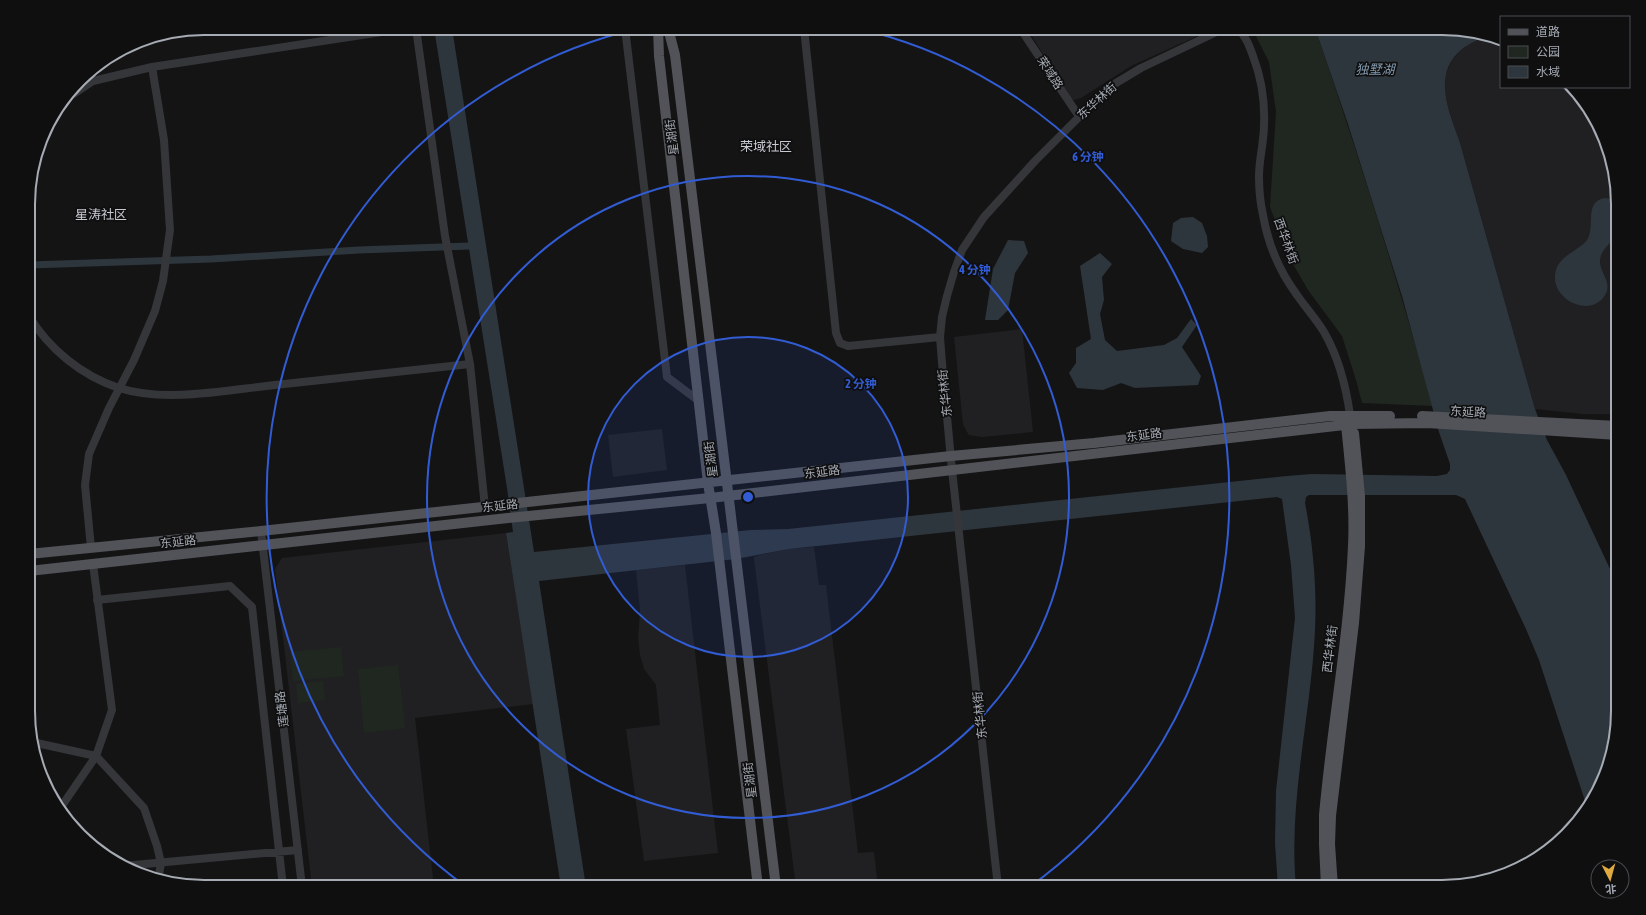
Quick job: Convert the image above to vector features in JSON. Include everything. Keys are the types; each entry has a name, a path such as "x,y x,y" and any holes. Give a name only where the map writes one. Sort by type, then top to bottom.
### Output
{"main road":[{"path":"653,35 659,56"},
{"name":"星湖街","path":"658,35 659,56 698,401 716,534 757,880"},
{"name":"星湖街","path":"670,35 675,55 775,880"},
{"path":"675,55 676,35"},
{"name":"东延路","path":"35,554 507,505 951,456 1094,443 1330,416 1350,422"},
{"name":"东延路","path":"35,570 508,518 729,496 1350,422 1426,420 1558,427 1611,426"},
{"name":"西华林街","path":"1333,880 1330,844 1331,816 1358,571 1361,523 1356,496 1350,422"},
{"name":"东延路","path":"1558,427 1611,434"},
{"name":"西华林街","path":"1326,880 1324,815 1351,578 1356,496"}],"street":[{"path":"80,89 93,80 152,67 362,35"},
{"path":"417,35 445,236 470,364 485,507"},
{"path":"626,35 667,377 698,401"},
{"path":"805,35 836,333 840,343 848,346 940,337"},
{"name":"荣域路","path":"1025,35 1080,117"},
{"name":"东华林街","path":"997,880 952,470 940,337 942,317 954,272 962,250 984,217 1034,161 1100,96 1126,76 1211,35"},
{"name":"西华林街","path":"1244,35 1259,74 1264,114 1259,181 1262,214 1266,231 1274,253 1289,283 1314,316 1333,349 1344,382 1350,422"},
{"path":"91,548 85,485 89,454 155,311 163,281 170,230 164,140 152,67"},
{"path":"35,323 51,345 80,370 120,388 163,396 470,364"},
{"name":"莲塘路","path":"261,531 301,880"},
{"path":"63,805 96,756 112,710 93,564"},
{"path":"97,600 230,586 252,607 282,880"},
{"path":"38,743 96,756 144,808 157,846 160,863 159,874"},
{"path":"134,865 298,850"}],"shaded area":[{"path":"1031,35 1200,35 1131,66 1081,98 1074,100 1070,98"},
{"path":"1479,39 1500,45 1500,88 1565,88 1583,110 1598,139 1608,171 1611,193 1611,414 1583,414 1535,409 1444,89 1445,75 1452,60 1466,46"},
{"path":"1022,329 1033,432 982,437 969,435 963,424 954,337"},
{"path":"662,429 667,470 613,477 608,435"},
{"path":"506,533 533,704 415,718 433,880 311,880 275,569 282,558"},
{"path":"814,547 819,585 826,585 858,853 874,852 877,880 795,880 754,557 789,549"},
{"path":"685,565 718,853 644,861 626,729 660,725 656,685 644,669 640,655 638,638 640,611 636,570"}],"green space":[{"path":"1256,35 1317,35 1377,216 1433,406 1362,403 1342,336 1308,290 1289,257 1270,207 1276,112 1269,62"},
{"path":"341,647 344,676 293,681 290,652"},
{"path":"398,665 405,728 364,733 358,669"},
{"path":"323,681 325,700 298,703 296,684"}],"water":[{"name":"独墅湖","path":"435,35 453,35 534,552 751,530 788,529 1287,476 1312,474 1437,476 1447,474 1450,470 1450,464 1439,432 1402,296 1347,121 1317,35 1453,35 1475,38 1479,39 1461,50 1452,60 1447,71 1445,83 1448,107 1460,143 1535,409 1547,440 1566,475 1611,571 1611,722 1608,744 1594,786 1585,801 1539,660 1526,629 1465,499 1456,495 1309,495 1306,497 1305,503 1314,566 1315,630 1313,662 1297,790 1294,855 1296,880 1278,880 1275,843 1276,791 1295,618 1291,565 1282,499 1277,497 789,549 736,559 539,581 585,880 560,880 506,533 513,532"},
{"path":"1605,198 1611,199 1611,242 1602,253 1600,261 1600,265 1607,283 1607,288 1603,298 1596,304 1587,306 1579,305 1570,302 1558,289 1555,280 1556,270 1563,259 1587,240 1590,231 1592,208 1599,200"},
{"path":"1193,217 1202,223 1207,236 1208,247 1202,253 1183,249 1171,241 1173,223 1181,218"},
{"path":"1008,240 1024,241 1028,253 1015,273 1008,310 998,320 985,320 993,269"},
{"path":"1100,253 1112,264 1102,277 1104,300 1100,314 1105,340 1117,351 1164,345 1177,338 1191,319 1197,325 1182,347 1201,376 1198,385 1135,388 1121,383 1103,390 1077,388 1069,373 1076,363 1076,348 1091,339 1080,266"}],"waterway":[{"path":"35,265 211,259 359,250 469,246"}],"district":[{"name":"荣域社区","path":"766,146"},
{"name":"星涛社区","path":"101,214"}]}
